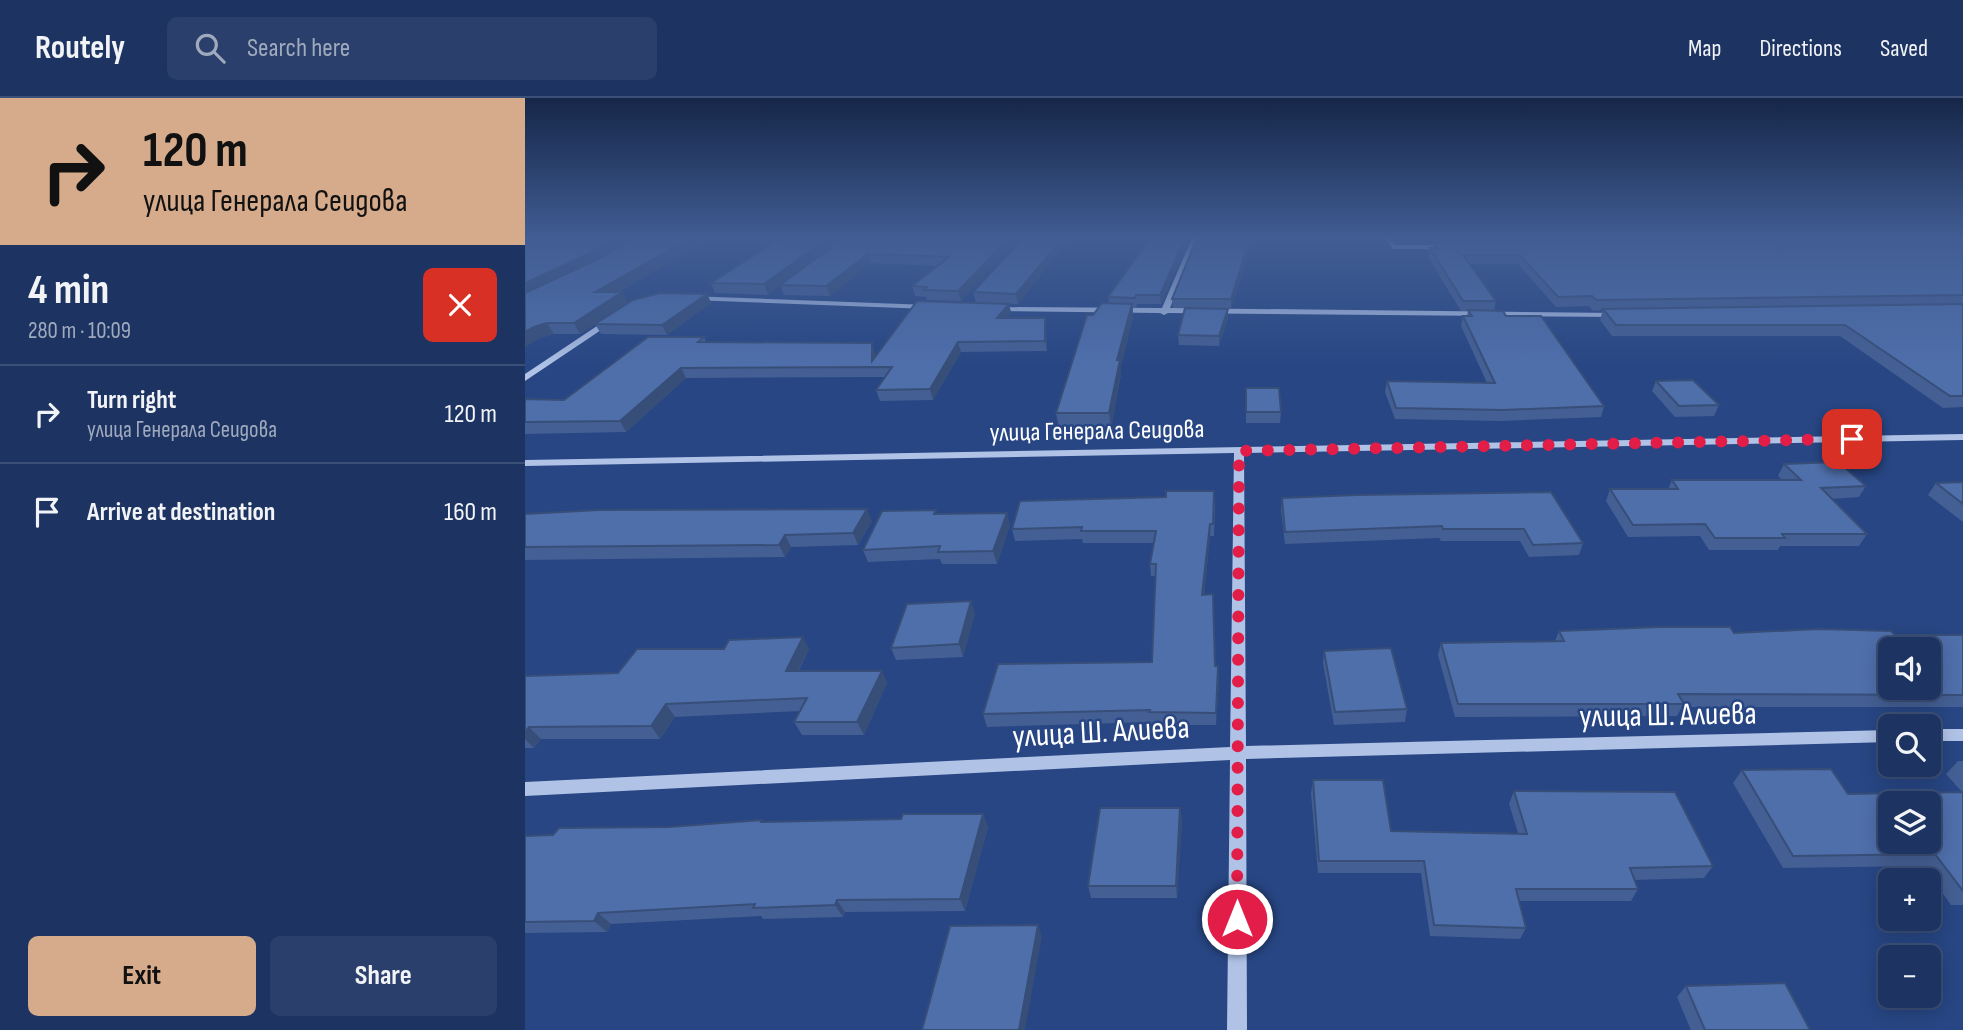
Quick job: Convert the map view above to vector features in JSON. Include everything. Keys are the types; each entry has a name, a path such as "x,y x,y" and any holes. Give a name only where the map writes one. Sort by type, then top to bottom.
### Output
{"street":[{"path":"1164,313 1177,281"},
{"path":"771,299 781,292"},
{"path":"679,298 771,299 935,307"},
{"path":"989,309 1164,313 1627,315"},
{"path":"525,378 613,319"},
{"name":"улица Генерала Сеидова","path":"525,463 1963,437"},
{"path":"1237,1030 1239,451"},
{"path":"1941,736 1963,735"},
{"name":"улица Ш. Алиева","path":"525,789 1236,752 1878,736"}],"building":[{"path":"550,281 614,281 595,292 622,292 574,323 547,323 525,332 525,293"},
{"path":"713,281 767,281 764,284 711,283"},
{"path":"785,281 832,281 826,286 780,285"},
{"path":"918,281 967,281 958,291 924,290 927,287 912,286"},
{"path":"983,281 1026,281 1016,294 973,292"},
{"path":"1119,281 1166,281 1160,295 1108,297"},
{"path":"1179,281 1236,281 1231,299 1172,299"},
{"path":"1451,281 1482,281 1496,301 1463,301"},
{"path":"1544,281 1963,281 1963,295 1596,300 1592,296 1558,297"},
{"path":"660,293 707,294 662,325 595,324 633,300"},
{"path":"917,301 1009,304 997,318 1045,318 1045,341 958,342 930,389 876,390 892,367 681,368 620,421 525,422 525,399 564,400 648,337 704,337 698,342 872,343 872,361"},
{"path":"1102,303 1132,304 1117,360 1120,360 1109,413 1056,413 1087,315 1093,315"},
{"path":"1963,304 1963,396 1950,396 1845,325 1616,325 1603,309"},
{"path":"1185,308 1228,309 1219,336 1178,335"},
{"path":"1468,310 1503,311 1506,316 1541,316 1604,406 1503,410 1396,408 1387,381 1495,383 1463,316 1472,316"},
{"path":"1693,380 1719,405 1679,406 1656,381"},
{"path":"1246,388 1279,388 1281,412 1246,412"},
{"path":"1838,462 1866,486 1821,488 1867,534 1782,534 1785,538 1715,538 1705,524 1633,525 1610,489 1678,489 1672,480 1801,480 1784,464"},
{"path":"1963,482 1963,504 1936,483"},
{"path":"1166,491 1214,491 1213,524 1210,524 1202,595 1213,594 1215,666 1218,666 1216,713 1149,712 1150,710 983,714 998,664 1152,662 1156,564 1150,564 1156,531 1081,531 1082,527 1012,529 1020,501 1166,497"},
{"path":"1551,492 1583,543 1533,545 1524,529 1443,529 1442,526 1285,532 1282,498 1357,495"},
{"path":"867,509 853,533 785,535 779,545 525,547 525,514 599,510"},
{"path":"936,510 934,514 1007,513 993,551 938,552 940,546 863,550 882,511"},
{"path":"971,601 959,644 891,648 907,604"},
{"path":"1659,627 1730,627 1734,633 1819,629 1891,631 1895,635 1963,635 1963,695 1941,695 1941,637 1878,637 1878,695 1678,694 1684,704 1458,704 1441,643 1564,641 1559,631"},
{"path":"803,637 786,671 882,671 857,722 794,722 807,698 666,704 651,726 529,727 525,732 525,676 618,673 637,649 724,649 729,640"},
{"path":"1391,648 1407,709 1335,712 1324,651"},
{"path":"1831,769 1848,794 1878,793 1878,854 1935,854 1793,856 1742,770"},
{"path":"1313,780 1383,780 1391,831 1527,834 1514,791 1675,792 1713,866 1630,868 1638,889 1516,889 1526,928 1434,925 1424,861 1319,861"},
{"path":"1941,792 1963,792 1963,891 1935,854 1941,854"},
{"path":"1100,808 1180,808 1176,886 1088,886"},
{"path":"903,814 983,814 960,899 837,900 835,905 753,908 755,904 598,913 594,921 525,922 525,836 553,835 559,828 669,827 762,820 761,822 901,819"},
{"path":"1038,925 1019,1030 922,1030 950,926"},
{"path":"1785,983 1810,1030 1705,1030 1686,986"}],"route":[{"path":"1237,919 1239,451 1852,439"}]}
